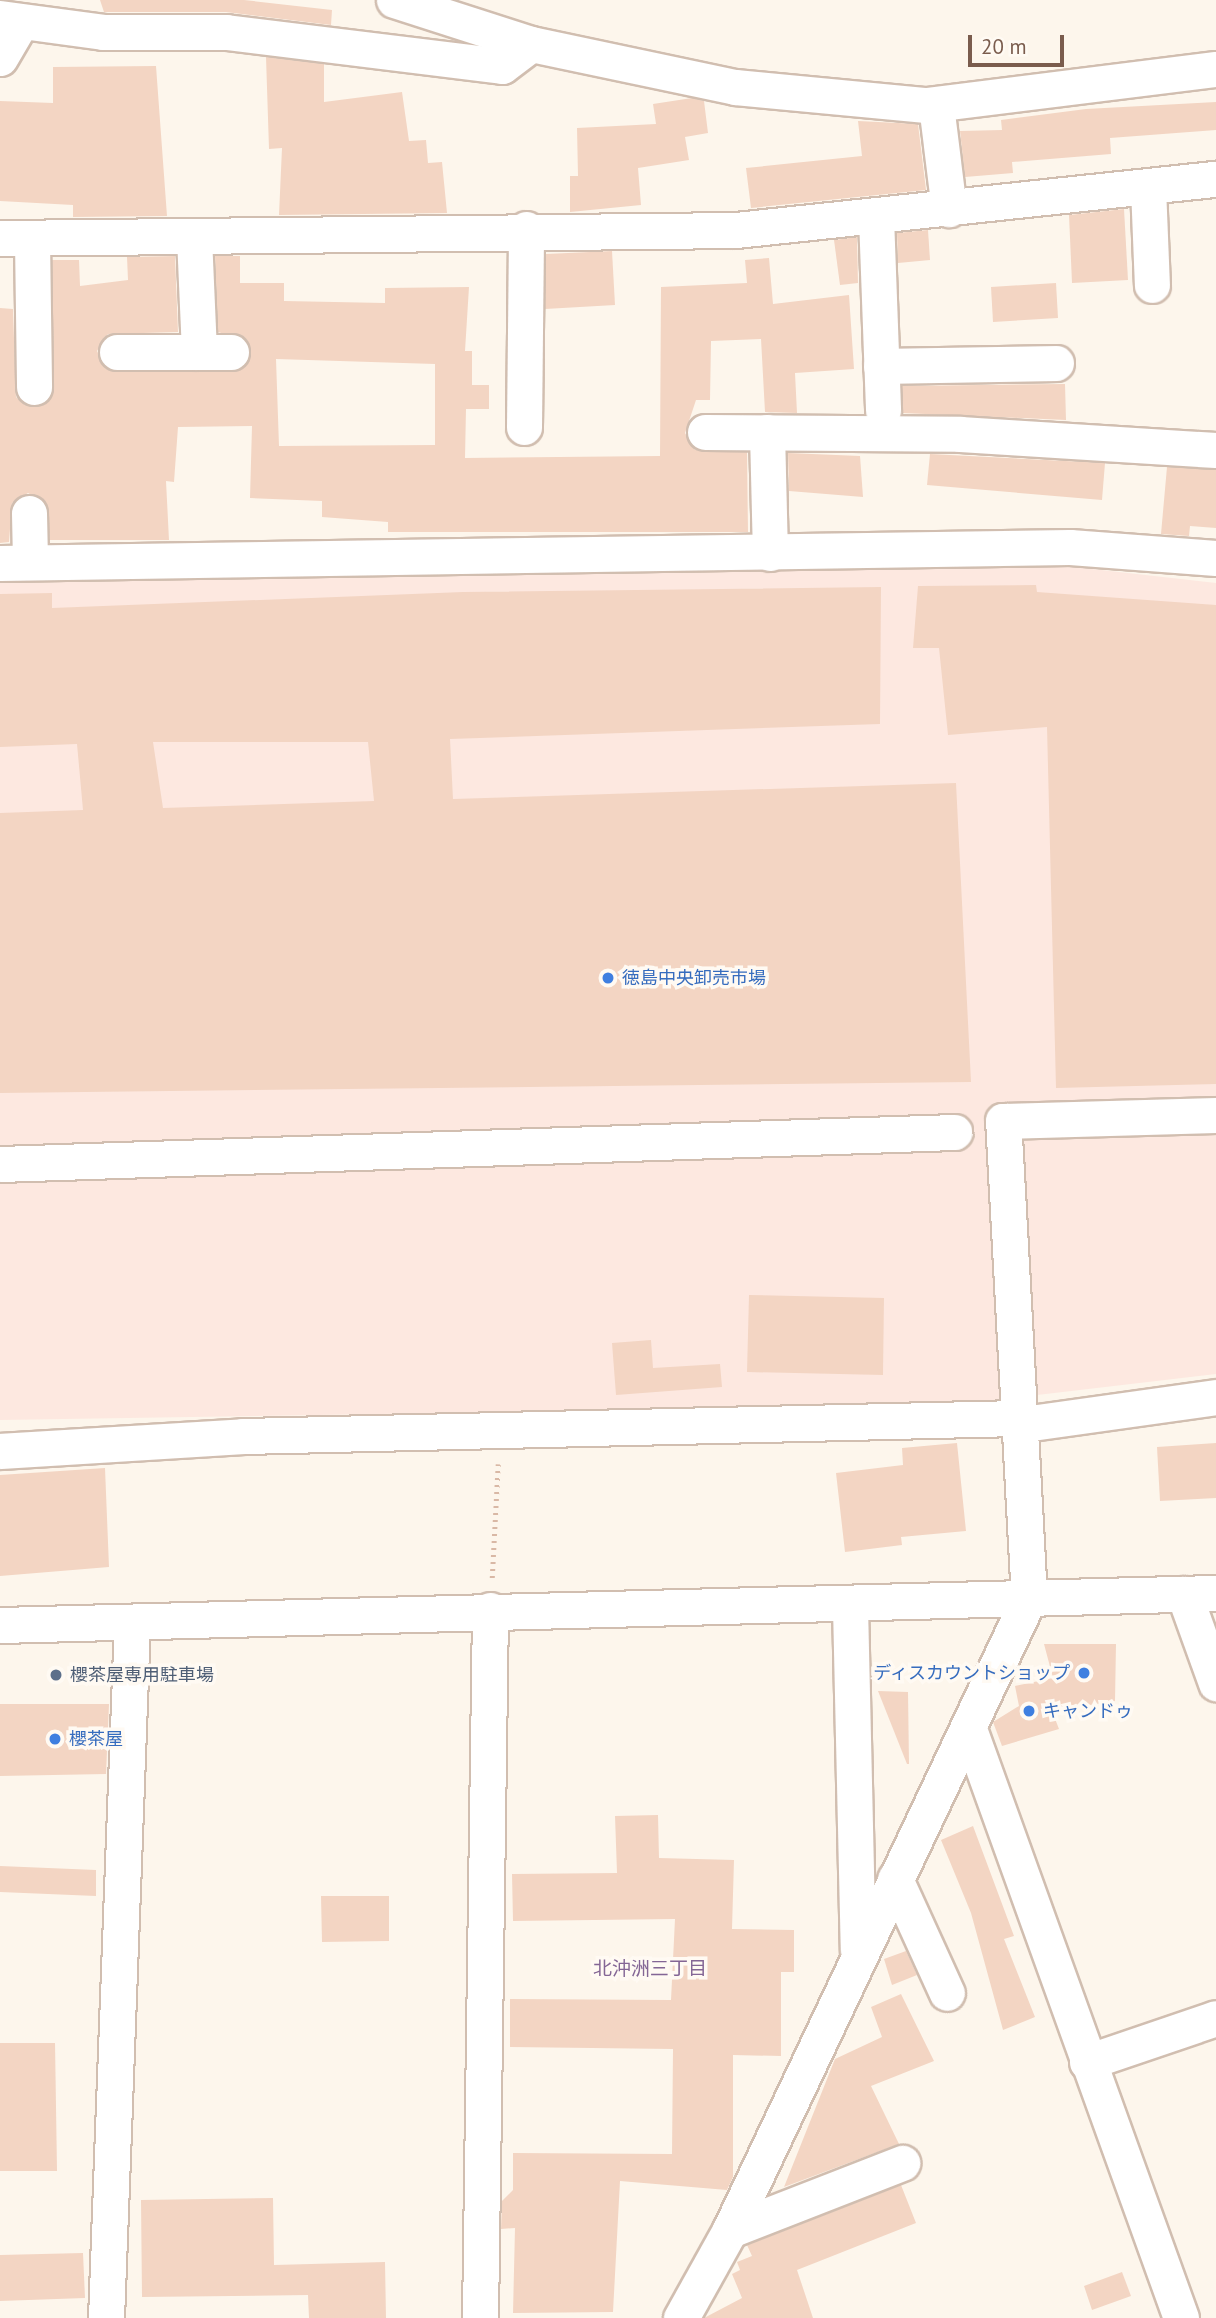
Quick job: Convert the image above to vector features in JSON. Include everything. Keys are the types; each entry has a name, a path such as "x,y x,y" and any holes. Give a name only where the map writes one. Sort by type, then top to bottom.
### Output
{"street":[{"path":"394,0 531,44 735,87 936,104 1216,69"},
{"path":"0,58 10,20 103,33 226,32 502,66 531,44"},
{"path":"936,104 949,209"},
{"path":"34,387 16,239 526,229 736,230 876,217 1216,178"},
{"path":"1148,187 1152,285"},
{"path":"876,217 883,410"},
{"path":"524,427 526,229"},
{"path":"117,352 215,352 194,237"},
{"path":"881,366 1002,379 1056,363"},
{"path":"705,432 960,434 1216,450"},
{"path":"767,432 770,553"},
{"path":"29,513 15,563 1070,547 1216,558"},
{"path":"681,2318 730,2230 1029,1598 1001,1165 1003,1121 1216,1115"},
{"path":"0,1164 954,1132"},
{"path":"0,1451 243,1436 1017,1421 1216,1397"},
{"path":"0,1625 490,1610 850,1606 1200,1593 1216,1683"},
{"path":"850,1606 859,1953"},
{"path":"480,2318 490,1610"},
{"path":"106,2318 132,1622"},
{"path":"969,1729 1181,2318"},
{"path":"895,1880 947,1993"},
{"path":"1087,2062 1216,2018"},
{"path":"730,2230 902,2164"}],"path":[{"path":"490,1610 499,1429"}],"shaded area":[{"name":"徳島中央卸売市場","path":"1057,565 1216,583 1216,1374 952,1405 0,1420 0,583"}],"building":[{"path":"100,0 244,0 332,10 331,25 226,12 104,12"},
{"path":"266,57 324,64 324,102 402,92 409,141 426,140 428,163 442,162 447,213 279,215 282,148 269,149"},
{"path":"156,66 167,216 73,217 73,205 0,201 0,101 53,103 53,67"},
{"path":"692,98 704,101 708,133 685,137 689,160 638,168 641,205 570,212 570,176 578,176 577,128 656,124 653,104"},
{"path":"1216,102 1216,130 1110,138 1111,154 1012,162 1013,173 965,177 960,131 1002,130 1001,120 1086,109"},
{"path":"858,121 918,124 926,190 751,208 746,168 862,156"},
{"path":"1124,209 1128,280 1072,283 1069,215"},
{"path":"928,230 930,260 898,263 897,233"},
{"path":"857,237 858,283 840,285 834,240"},
{"path":"612,251 615,305 545,309 546,254"},
{"path":"175,256 178,332 108,334 97,351 106,369 231,372 248,363 248,341 218,332 215,256 240,256 240,283 284,283 284,301 385,303 385,288 469,287 465,351 472,351 472,385 489,385 489,409 466,409 465,458 660,456 661,287 747,283 745,260 769,258 773,304 849,295 854,369 795,373 797,413 765,412 761,339 711,341 710,400 696,400 685,433 695,450 747,452 748,532 388,532 388,522 322,517 322,501 250,498 252,426 178,427 174,482 166,481 169,540 50,540 46,503 28,493 12,503 9,542 0,543 0,308 13,309 16,397 25,405 44,405 54,387 52,260 79,260 80,286 128,280 127,257","holes":["276,359 435,364 435,445 279,446"]},
{"path":"1056,283 1058,318 993,322 991,287"},
{"path":"1065,384 1066,420 902,413 902,386"},
{"path":"788,453 860,456 863,497 789,491"},
{"path":"930,454 1105,463 1102,500 927,485"},
{"path":"1167,467 1216,470 1216,528 1190,526 1189,536 1161,534"},
{"path":"1036,585 1037,592 1216,605 1216,1084 1056,1088 1047,727 948,735 939,648 913,648 918,586"},
{"path":"881,587 880,724 450,739 453,799 956,783 971,1082 0,1093 0,813 83,810 77,744 0,747 0,594 52,593 52,608 463,592","holes":["153,742 368,742 374,801 163,808"]},
{"path":"749,1295 884,1298 883,1375 747,1372"},
{"path":"651,1340 653,1368 720,1364 722,1387 616,1395 612,1343"},
{"path":"957,1443 966,1531 901,1537 902,1545 845,1552 836,1473 903,1465 902,1448"},
{"path":"1216,1443 1216,1498 1160,1501 1157,1447"},
{"path":"105,1468 109,1567 0,1576 0,1475"},
{"path":"1044,1644 1116,1644 1115,1701 1052,1711 1059,1729 1002,1746 993,1722 1019,1706 1015,1686 1053,1678"},
{"path":"878,1691 908,1692 909,1764 907,1764"},
{"name":"櫻茶屋","path":"0,1704 109,1704 106,1774 0,1776"},
{"path":"658,1815 659,1858 734,1860 732,1929 794,1930 794,1972 781,1972 781,2056 733,2055 733,2177 727,2190 620,2181 613,2312 513,2313 515,2228 501,2229 502,2201 513,2190 513,2153 672,2154 673,2049 510,2047 510,1999 671,2000 675,1919 513,1921 512,1874 617,1873 615,1816"},
{"path":"973,1826 1014,1936 1004,1939 1035,2017 1003,2030 971,1913 941,1840"},
{"path":"0,1866 96,1870 96,1896 0,1892"},
{"path":"321,1896 389,1896 389,1941 322,1942"},
{"path":"906,1951 917,1975 892,1985 884,1959"},
{"path":"901,1994 934,2061 871,2086 899,2144 784,2187 835,2059 882,2037 871,2007"},
{"path":"0,2043 55,2043 57,2171 0,2171"},
{"path":"901,2185 916,2223 797,2270 813,2318 704,2318 742,2298 732,2274 740,2270 737,2262 752,2256 747,2245"},
{"path":"273,2198 274,2265 385,2262 386,2318 309,2318 308,2295 142,2297 141,2200"},
{"path":"83,2253 85,2298 0,2301 0,2255"},
{"path":"1122,2272 1131,2296 1092,2310 1084,2286"}],"place":[{"name":"徳島中央卸売市場","path":"608,978"},
{"name":"ディスカウントショップ","path":"1084,1673"},
{"name":"櫻茶屋専用駐車場","path":"56,1675"},
{"name":"キャンドゥ","path":"1029,1711"},
{"name":"櫻茶屋","path":"55,1739"}],"district":[{"name":"北沖洲三丁目","path":"650,1969"}]}
